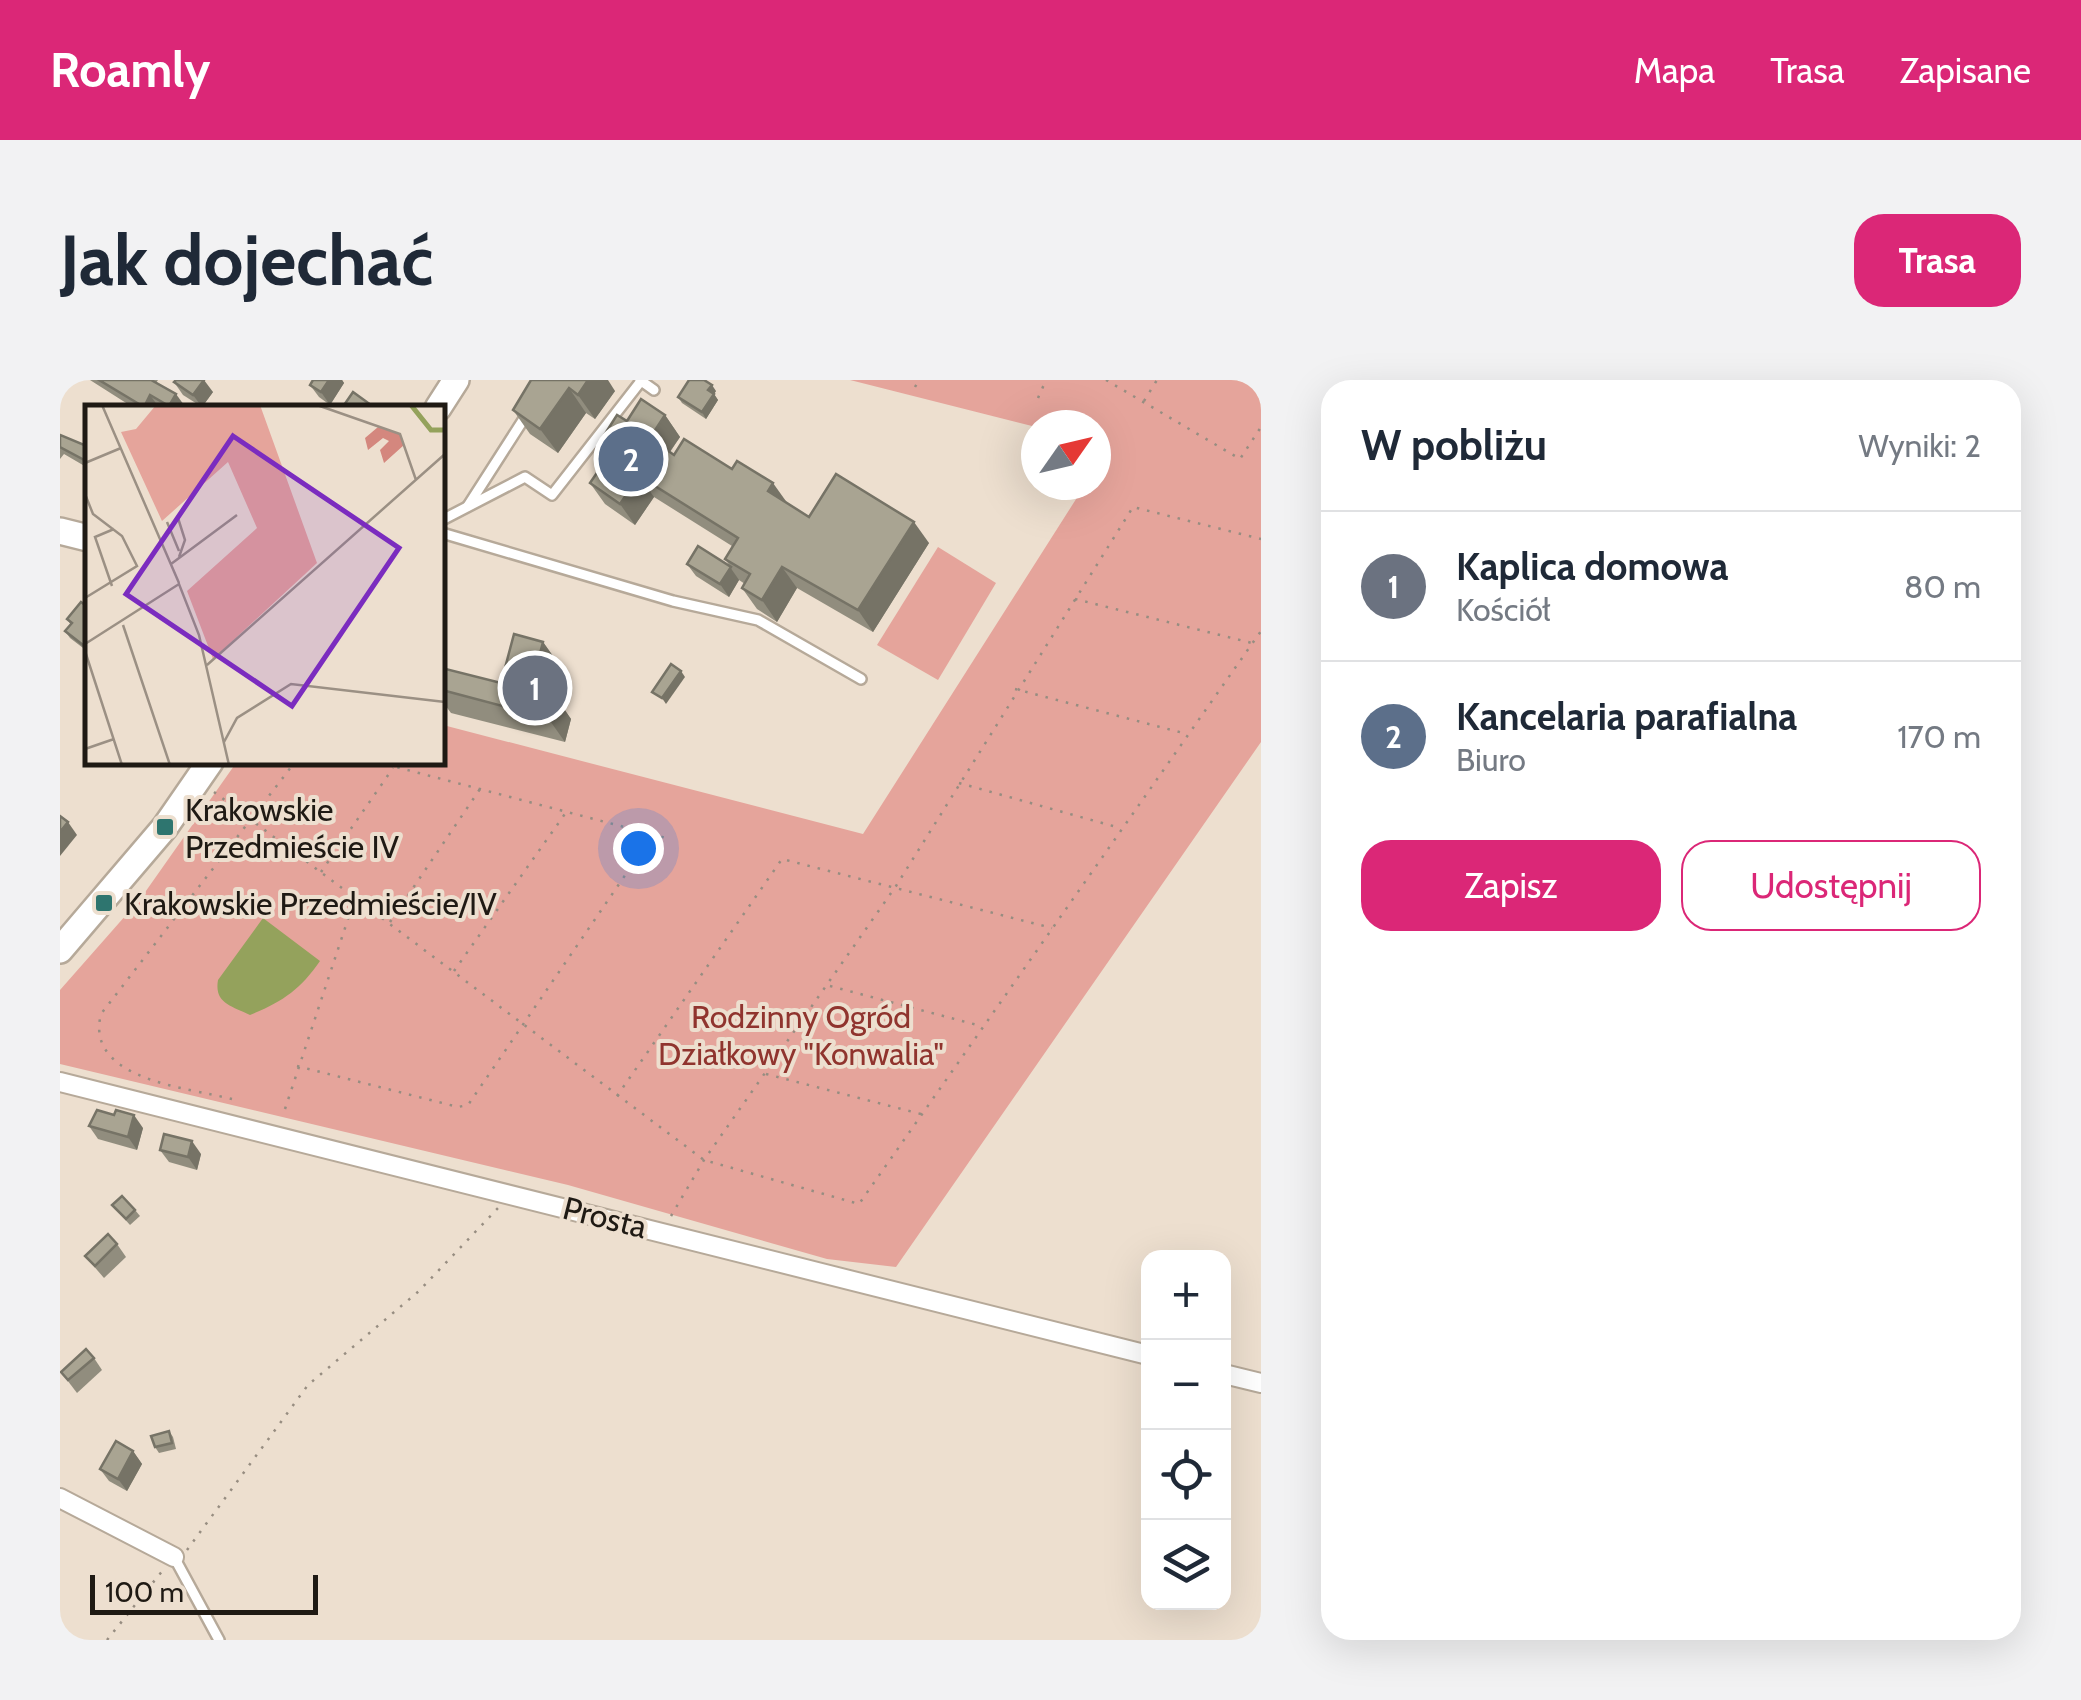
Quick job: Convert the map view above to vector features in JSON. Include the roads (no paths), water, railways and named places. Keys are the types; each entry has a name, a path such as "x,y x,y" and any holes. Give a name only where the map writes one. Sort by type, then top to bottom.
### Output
{"main road":[{"path":"440,405 456,380"},
{"path":"60,530 85,537"},
{"path":"60,950 166,827 208,765"}],"street":[{"name":"Prosta","path":"60,1082 1141,1353"},
{"path":"1231,1376 1261,1384"},
{"path":"60,1498 175,1559"}],"lane":[{"path":"445,518 525,477 552,495 640,380 654,390"},
{"path":"466,508 539,396"},
{"path":"445,534 673,601 758,620 861,679"},
{"path":"175,1559 219,1640"}],"place":[{"name":"Kancelaria parafialna","path":"631,459"},
{"name":"Kaplica domowa","path":"535,688"},
{"name":"Krakowskie Przedmieście IV","path":"165,827"},
{"name":"Krakowskie Przedmieście/IV","path":"104,903"}],"park label":[{"name":"Rodzinny Ogród Działkowy \"Konwalia\"","path":"801,1034"}]}
